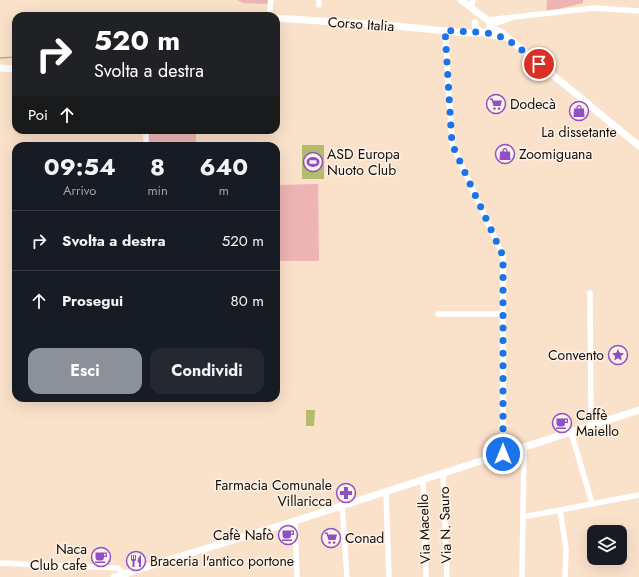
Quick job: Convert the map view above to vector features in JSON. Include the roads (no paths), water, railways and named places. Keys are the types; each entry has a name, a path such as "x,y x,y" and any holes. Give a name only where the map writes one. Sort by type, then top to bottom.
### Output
{"main road":[{"path":"461,0 471,8 487,26 513,42"},
{"path":"471,8 476,22 476,28 487,26"},
{"name":"Corso Italia","path":"280,18 445,30"},
{"path":"445,30 462,30 480,18 487,26 502,33 639,146"},
{"path":"445,30 487,26"},
{"path":"0,68 12,69"},
{"path":"114,577 125,575 503,454 524,449 639,410"}],"street":[{"path":"270,10 271,0"},
{"path":"471,8 472,0"},
{"path":"487,26 515,17 594,8 639,11"},
{"path":"487,26 502,23 515,17"},
{"path":"502,23 502,33"},
{"path":"445,30 452,144 503,256 503,454"},
{"path":"590,293 590,414 595,424"},
{"path":"438,314 503,314"},
{"path":"571,432 592,503"},
{"path":"522,577 524,449"},
{"name":"Via N. Sauro","path":"443,473 447,577"},
{"name":"Via Macello","path":"423,480 426,577"},
{"path":"386,492 388,577"},
{"path":"523,517 639,495"},
{"path":"342,506 347,577"},
{"path":"560,510 566,549 565,577"},
{"path":"295,521 296,577"},
{"path":"0,563 118,568 125,575"}],"waterway":[{"path":"0,58 12,57"}],"place":[{"name":"Dodecà","path":"496,104"},
{"name":"La dissetante","path":"579,111"},
{"name":"Zoomiguana","path":"505,154"},
{"name":"ASD Europa Nuoto Club","path":"313,162"},
{"name":"Convento","path":"618,355"},
{"name":"Caffè Maiello","path":"562,423"},
{"name":"Farmacia Comunale Villaricca","path":"346,493"},
{"name":"Cafè Nafò","path":"288,535"},
{"name":"Conad","path":"331,538"},
{"name":"Naca Club cafe","path":"101,557"},
{"name":"Braceria l'antico portone","path":"136,561"}]}
